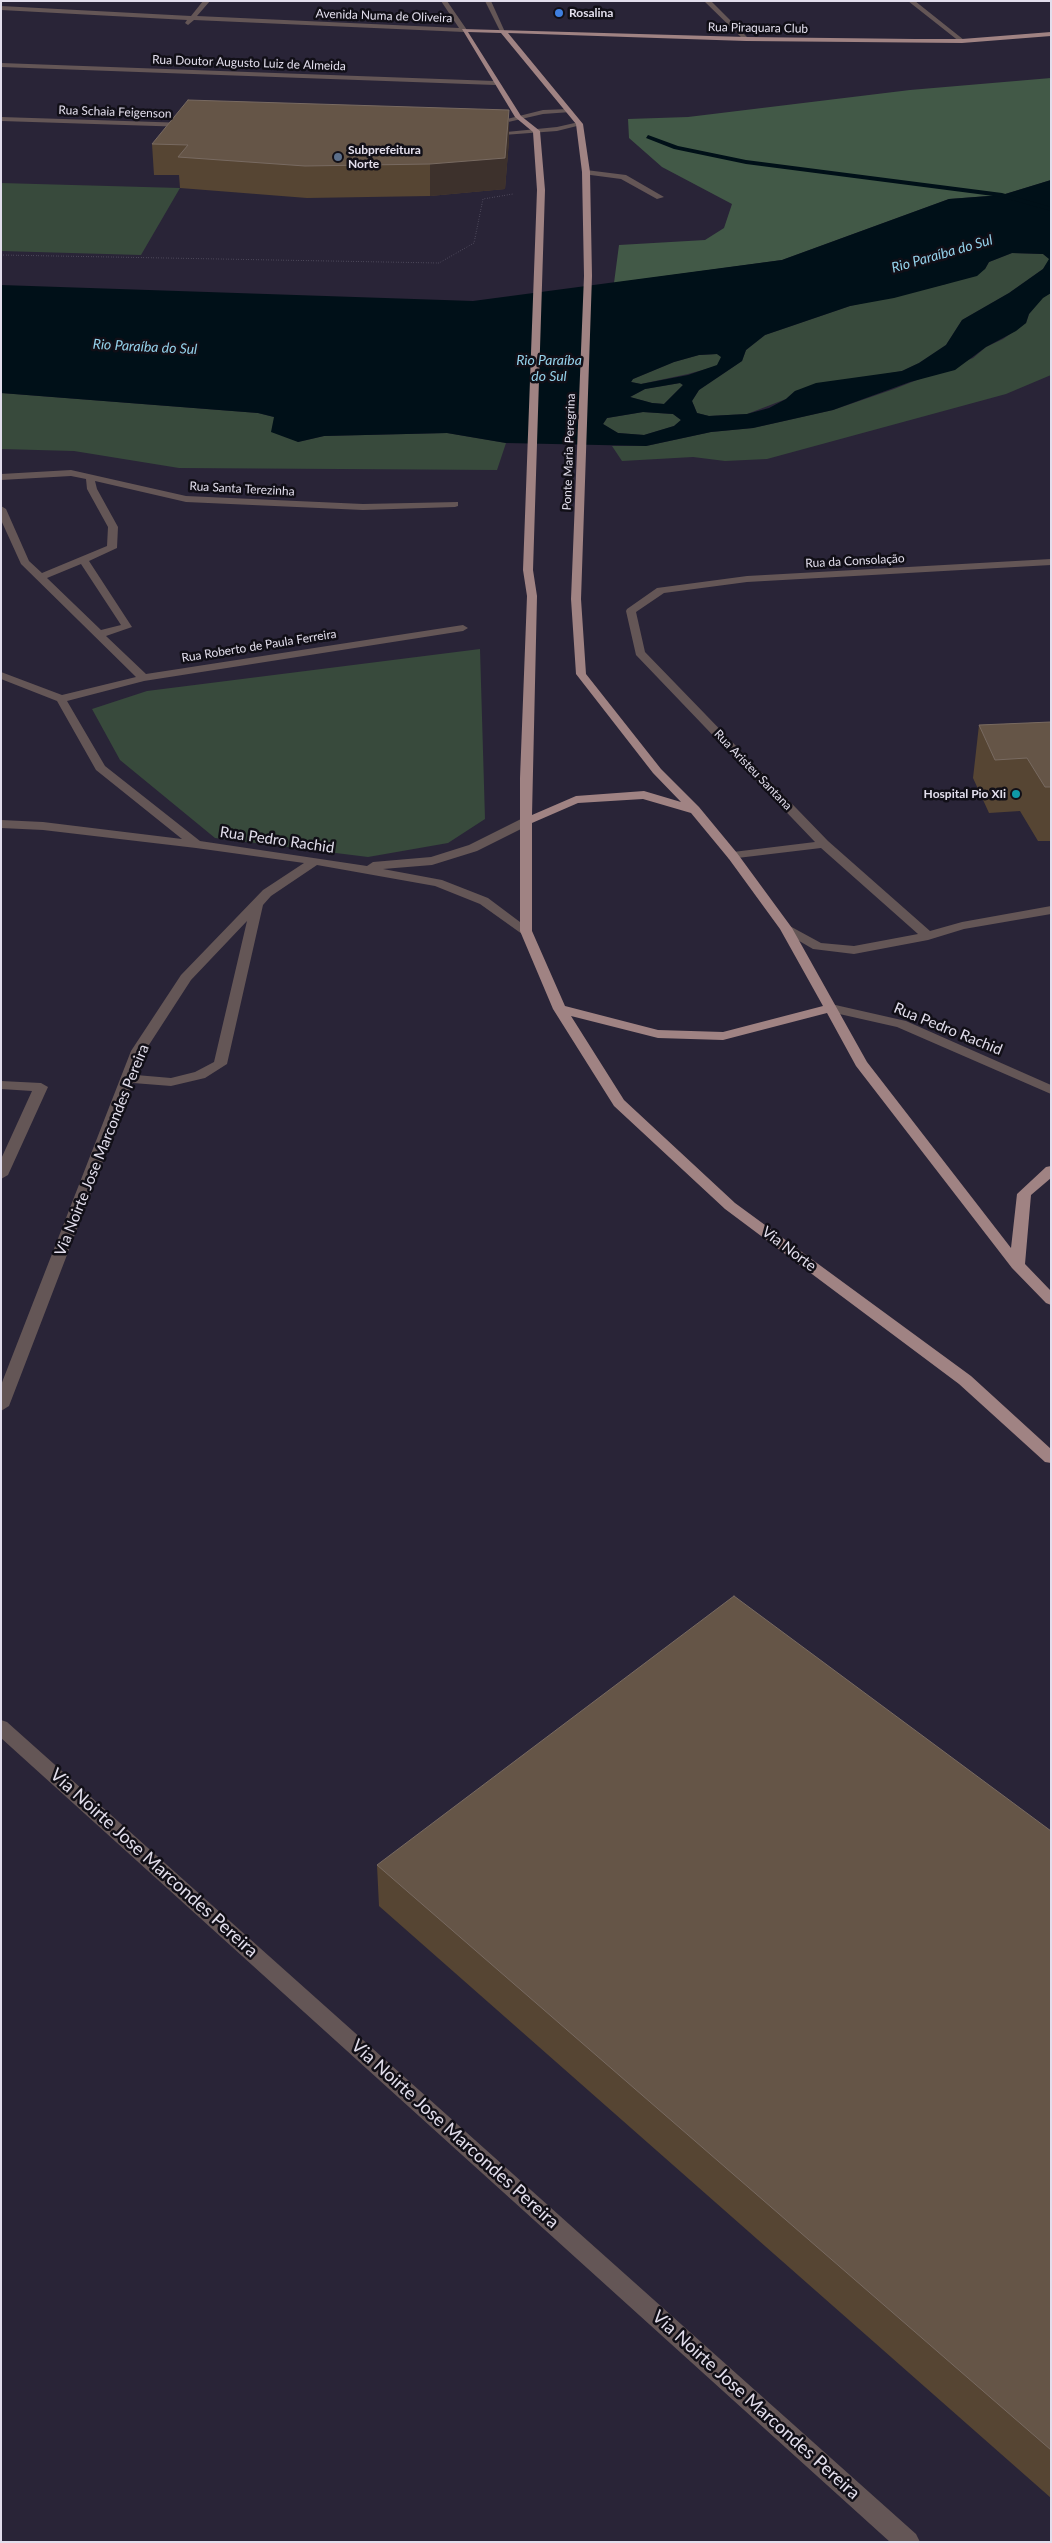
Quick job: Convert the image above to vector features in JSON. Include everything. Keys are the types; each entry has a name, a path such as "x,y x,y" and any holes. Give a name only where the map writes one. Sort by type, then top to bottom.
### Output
{"main road":[{"name":"Rua Piraquara Club","path":"464,30 746,40 962,41 1051,34"},
{"path":"464,30 495,83 518,117 536,131 541,190 528,570 532,596 526,778 526,931"},
{"path":"503,31 579,124"},
{"name":"Ponte Maria Peregrina","path":"579,124 586,172 588,276 576,599 582,674 657,771 695,810 733,856 786,928 831,1008"},
{"path":"527,821 576,800 644,795 695,810"},
{"name":"Via Norte","path":"526,931 560,1008 619,1103 730,1206 965,1380 1051,1458"},
{"path":"560,1008 658,1034 723,1036 831,1008 862,1063 1016,1265 1051,1300"},
{"path":"1016,1265 1024,1194 1051,1170"}],"street":[{"path":"189,21 207,1"},
{"path":"444,1 464,30"},
{"path":"488,1 503,31"},
{"path":"707,1 746,40"},
{"path":"912,1 962,41"},
{"name":"Avenida Numa de Oliveira","path":"1,8 189,21"},
{"name":"Avenida Numa de Oliveira","path":"1,14 464,30"},
{"name":"Rua Doutor Augusto Luiz de Almeida","path":"1,65 495,83"},
{"path":"487,125 543,112 569,112"},
{"name":"Rua Schaia Feigenson","path":"1,119 200,126"},
{"path":"485,134 536,131 579,124"},
{"path":"586,172 623,177 660,197"},
{"name":"Rua Santa Terezinha","path":"1,477 71,473 186,499 363,507 455,504"},
{"path":"41,577 112,548 114,527 92,489 90,477"},
{"path":"1,509 26,562 144,678"},
{"path":"83,560 127,626 100,634"},
{"name":"Rua da Consolação","path":"661,590 747,579 1051,562"},
{"name":"Rua Aristeu Santana","path":"661,590 631,611 640,653 824,844 928,936"},
{"name":"Rua Roberto de Paula Ferreira","path":"61,699 144,678 463,628"},
{"path":"1,675 61,699 100,768 196,844"},
{"path":"354,867 432,861 473,848 527,821"},
{"name":"Rua Pedro Rachid","path":"1,824 43,826 196,844 354,867"},
{"path":"733,856 824,844"},
{"name":"Via Noirte Jose Marcondes Pereira","path":"1,1406 138,1051 186,978 267,893 314,862"},
{"path":"354,867 438,883 484,901 526,931"},
{"path":"128,1078 170,1082 200,1075 220,1064 257,904"},
{"path":"786,928 818,946 854,950 928,936 962,926 1051,910"},
{"name":"Rua Pedro Rachid","path":"831,1008 901,1024 1051,1090"},
{"path":"1,1084 41,1087 1,1175"},
{"name":"Via Noirte Jose Marcondes Pereira","path":"1,1727 908,2542"}],"path":[{"path":"1,255 439,263 474,243 483,199 541,190"}],"green space":[{"path":"1051,78 1051,180 1002,195 949,199 782,260 614,283 619,245 705,240 724,228 732,204 662,167 629,138 628,119 688,117 910,90"},
{"path":"1,183 180,188 141,255 1,251"},
{"path":"1012,253 1043,254 1050,259 1043,269 1009,293 962,320 946,345 919,363 902,371 795,391 786,399 747,414 709,416 697,413 692,401 699,390 742,361 746,350 765,335 850,306 946,284 985,269 989,262"},
{"path":"1051,293 1051,375 1006,394 767,459 725,461 693,457 622,461 612,446 646,446 711,432 753,428 833,410 894,389 973,358 986,347 1003,339 1026,323 1029,314 1043,297"},
{"path":"717,354 722,357 717,366 641,384 631,382 633,379 674,362 699,355"},
{"path":"680,383 683,385 664,404 630,397 645,389"},
{"path":"1,393 258,413 274,417 298,442 324,436 447,433 506,443 497,470 179,468 74,451 1,449"},
{"path":"643,412 673,414 681,420 674,426 644,435 618,433 603,424 607,418"},
{"path":"480,649 485,819 448,843 368,857 215,838 120,760 92,709 147,691"}],"water":[{"name":"Rio Paraíba do Sul","path":"1051,180 1051,293 1043,298 1029,314 1026,323 1016,331 986,347 955,370 910,382 833,410 753,428 711,432 646,446 506,443 447,433 324,436 298,442 271,432 274,417 258,413 1,393 1,285 473,301 782,260 949,199 1002,195","holes":["1012,253 1043,254 1049,259 1043,269 1009,293 962,320 946,345 919,363 902,371 816,383 795,391 786,399 769,408 747,414 709,416 697,413 692,401 699,390 742,361 746,350 765,335 850,306 894,298 977,276 985,269 989,262","717,354 721,357 717,365 688,375 641,384 631,382 633,379 674,362 699,355","680,383 683,385 664,404 630,397 645,389","643,412 673,414 681,420 674,426 644,435 618,433 603,424 607,418"]}],"building":[{"path":"188,100 509,110 505,158 430,164 305,166 178,157 188,145 152,144"},
{"path":"1051,722 1051,787 1045,787 1027,758 995,760 979,725"},
{"path":"734,1596 1051,1831 1051,2450 377,1865"}],"waterway":[{"path":"648,137 676,148 746,162 1002,195 1051,209"}],"place":[{"name":"Rosalina","path":"559,13"},
{"name":"Subprefeitura Norte","path":"338,157"},
{"name":"Hospital Pio XIi","path":"1016,794"}]}
